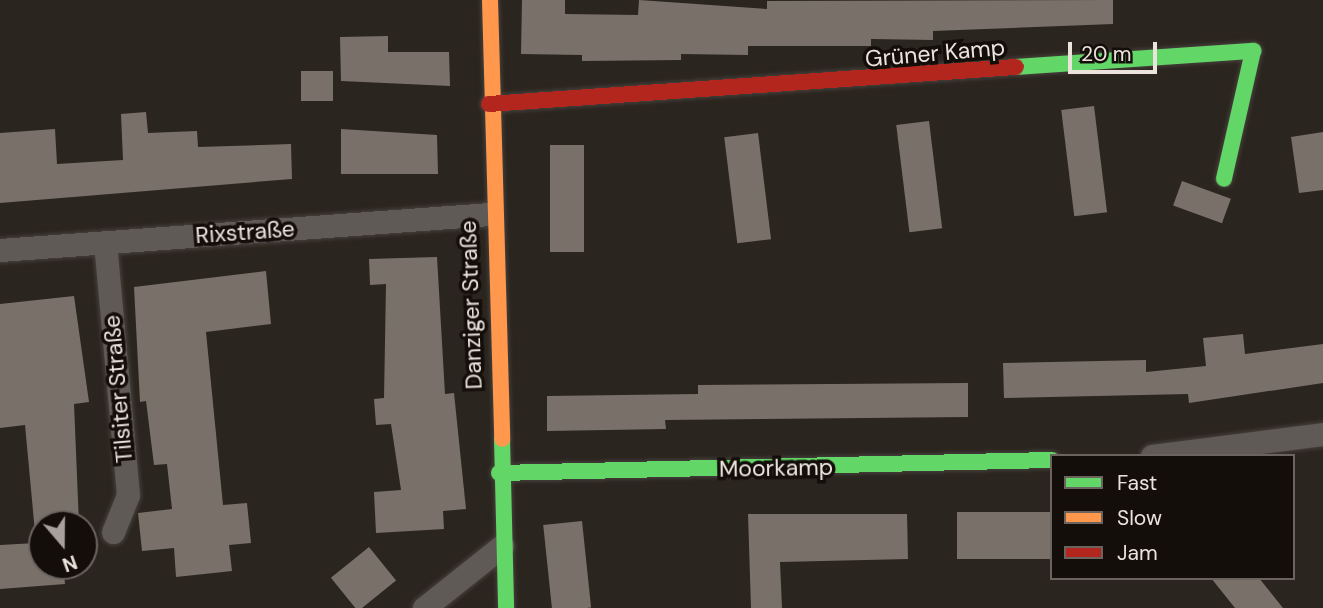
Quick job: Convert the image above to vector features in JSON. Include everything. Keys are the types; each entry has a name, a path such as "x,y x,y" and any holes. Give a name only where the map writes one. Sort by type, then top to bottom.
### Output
{"street":[{"name":"Danziger Straße","path":"490,0 491,214 506,608"},
{"name":"Grüner Kamp","path":"489,103 1253,51 1224,179"},
{"name":"Rixstraße","path":"0,250 491,214"},
{"name":"Tilsiter Straße","path":"105,242 128,495 113,532"},
{"path":"1168,454 1323,434"},
{"name":"Moorkamp","path":"499,473 1050,460"},
{"path":"424,608 502,547"}],"building":[{"path":"522,0 565,0 565,14 638,15 639,0 767,9 767,1 1113,0 1113,24 933,31 933,40 871,39 871,46 748,46 748,55 681,54 681,60 582,61 582,55 521,54"},
{"path":"388,36 388,52 449,52 450,86 341,81 340,37"},
{"path":"301,71 333,71 333,101 301,101"},
{"path":"1094,106 1107,212 1074,216 1061,110"},
{"path":"146,112 148,133 197,131 198,147 291,144 292,179 0,203 0,133 55,129 57,164 123,160 121,114"},
{"path":"929,121 942,228 909,232 896,125"},
{"path":"341,129 437,135 438,174 341,174"},
{"path":"1323,132 1323,190 1299,193 1291,137"},
{"path":"758,133 771,239 737,243 724,137"},
{"path":"550,145 584,145 584,252 550,252"},
{"path":"1182,181 1231,199 1222,223 1173,205"},
{"path":"437,257 445,394 454,393 466,509 443,511 444,529 376,533 374,492 401,490 391,424 376,425 374,399 384,398 386,284 370,285 369,259"},
{"path":"266,271 271,324 206,332 223,505 247,503 251,543 229,545 232,571 176,577 174,548 142,551 138,513 172,509 167,464 154,465 146,401 140,402 134,287"},
{"path":"74,296 89,402 74,404 78,510 33,510 25,425 0,428 0,304"},
{"path":"1243,334 1245,354 1323,344 1323,383 1189,403 1188,394 1004,398 1003,363 1146,360 1146,372 1206,366 1203,338"},
{"path":"968,383 968,417 665,420 666,429 547,431 547,396 698,394 698,385"},
{"path":"957,512 1050,512 1050,559 957,559"},
{"path":"748,514 907,514 908,559 780,562 782,608 751,608"},
{"path":"582,521 591,608 552,608 543,525"},
{"path":"28,543 28,580 65,580 65,584 0,589 0,545"},
{"path":"369,547 396,580 362,608 355,608 331,578"},
{"path":"1213,580 1261,580 1283,608 1235,608"}],"traffic: fast":[{"path":"1016,67 1253,51 1224,179"},
{"path":"502,439 506,608"},
{"path":"499,473 1050,460"}],"traffic: slow":[{"path":"490,0 502,439"}],"traffic: jam":[{"path":"489,104 1016,67"}]}
